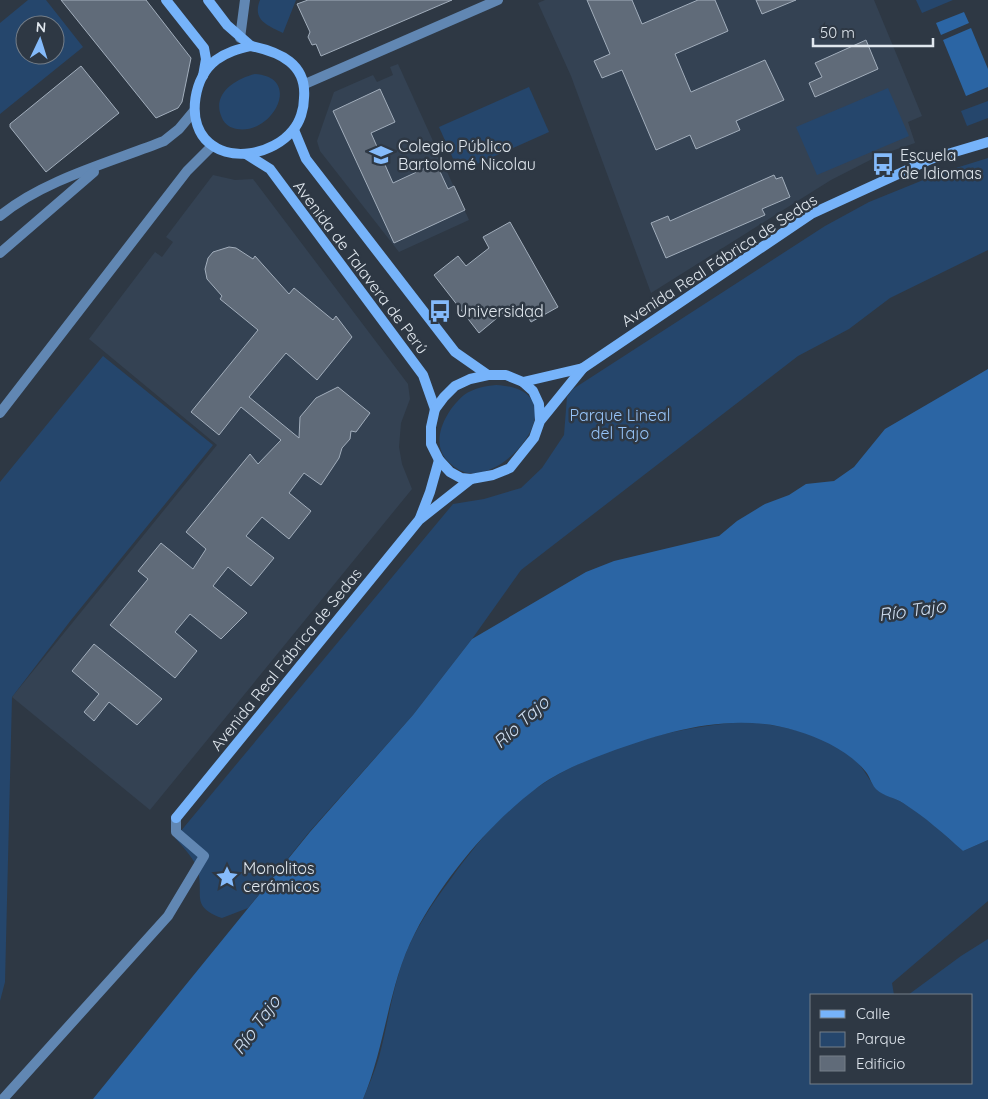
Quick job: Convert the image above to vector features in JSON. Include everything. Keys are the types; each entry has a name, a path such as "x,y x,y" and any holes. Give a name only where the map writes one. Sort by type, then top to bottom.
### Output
{"street":[{"path":"166,0 204,48 206,59 196,96 194,112 198,131 212,146 231,153 246,154 273,147 294,130 304,109 306,84 292,62 274,51 251,46 240,38 208,0"},
{"path":"240,38 245,0"},
{"path":"306,84 498,0"},
{"path":"202,78 214,61 233,50 251,46"},
{"path":"0,216 15,204 46,186 164,141 179,129 194,112"},
{"name":"Avenida de Talavera de Perú","path":"294,130 306,159 455,352 488,375"},
{"name":"Avenida Real Fábrica de Sedas","path":"3,1099 168,916 204,856 176,832 176,818 419,520 471,479 493,476 510,468 534,438 540,421 583,368 811,214 931,158 988,142"},
{"path":"0,414 187,172 212,146"},
{"name":"Avenida de Talavera de Perú","path":"246,154 270,170 423,375 435,409"},
{"path":"0,253 100,167"},
{"name":"Avenida Real Fábrica de Sedas","path":"435,409 455,386 470,379 488,375 506,375 523,382 583,368"},
{"path":"523,382 533,391 539,404 540,421"},
{"path":"435,409 431,427 431,444 439,460 450,472 461,478 471,479"},
{"name":"Avenida Real Fábrica de Sedas","path":"419,520 439,460"}],"shaded area":[{"path":"545,0 874,0 922,116 908,122 915,143 880,155 831,180 651,293 571,76 538,3"},
{"path":"964,12 969,23 941,35 936,23"},
{"path":"971,28 988,69 988,87 966,96 943,40"},
{"name":"Colegio Público Bartolomé Nicolau","path":"398,64 469,220 399,252 320,151 317,141 334,92 373,75 377,82 393,75 390,67"},
{"path":"213,175 235,180 253,179 408,384 410,399 401,423 399,447 402,464 412,489 150,810 12,697 217,445 89,339 155,252 162,257 173,242 166,237"},
{"path":"988,369 988,840 963,851 911,808 877,790 866,772 852,758 825,742 797,731 773,725 725,723 700,726 653,737 589,760 562,772 538,787 502,818 469,853 427,912 406,953 393,994 377,1058 363,1099 93,1099 310,832 413,715 472,639 586,572 614,561 719,536 737,521 765,504 789,495 806,484 834,481 854,467 885,429"}],"green space":[{"path":"28,0 46,0 58,15 15,15 15,65 61,65 0,114 0,23"},
{"path":"260,0 296,0 283,33 262,21 258,12"},
{"path":"916,0 953,0 922,13"},
{"path":"65,24 83,47 65,62"},
{"path":"255,74 269,77 278,85 280,94 278,105 262,123 250,128 237,129 230,127 223,120 219,110 222,95 232,84"},
{"path":"529,87 549,132 459,172 439,127"},
{"path":"888,88 909,136 817,175 796,127"},
{"path":"988,101 988,118 967,126 961,111"},
{"name":"Parque Lineal del Tajo","path":"988,158 988,250 890,298 849,329 798,356 521,570 472,639 413,715 310,831 248,908 222,918 206,909 200,899 198,871 188,853 175,838 453,504 484,499 521,488 542,468 564,435 567,397 573,389 825,226 869,202 943,172"},
{"path":"103,356 213,445 71,620 12,697 5,982 0,1001 0,482"},
{"path":"496,385 520,390 533,401 535,416 530,433 518,449 503,462 485,471 463,472 444,456 440,447 441,428 451,410 464,395 480,388"},
{"path":"745,722 774,726 804,732 832,744 856,761 877,789 919,814 963,851 988,840 988,901 892,983 894,994 810,994 810,1084 973,1084 973,994 909,994 961,956 988,939 988,1099 363,1099 379,1057 400,970 413,937 430,908 491,828 528,794 563,772 587,760 639,741 692,728"}],"building":[{"path":"61,0 146,0 191,58 182,102 178,108 156,118"},
{"path":"308,0 452,0 321,56 316,44 312,45 308,37 310,32 297,4"},
{"path":"587,0 632,0 642,24 698,0 715,0 728,31 675,54 691,92 765,60 784,100 736,121 740,130 696,149 690,135 656,150 622,70 602,78 594,61 610,54"},
{"path":"756,0 796,0 762,14"},
{"path":"866,40 878,69 815,97 809,83 822,77 815,63"},
{"path":"81,66 119,113 46,172 10,127 10,124"},
{"path":"380,89 395,122 371,133 393,183 436,163 448,189 454,186 465,210 394,243 333,111"},
{"path":"774,175 776,179 782,177 790,197 762,209 765,215 666,258 651,223 668,216 670,221"},
{"path":"510,222 558,307 531,322 522,306 505,315 503,313 479,333 434,275 458,256 466,266 489,248 483,237"},
{"path":"229,247 236,248 253,259 255,256 289,294 294,288 333,320 336,316 352,337 317,380 286,353 249,397 299,438 300,417 316,398 338,387 370,413 356,432 351,431 350,439 342,448 339,458 321,485 304,473 289,493 311,511 289,539 262,517 246,536 274,558 251,586 228,567 213,586 247,613 221,639 190,614 175,632 197,651 175,678 110,625 148,579 138,571 161,543 193,569 206,549 186,532 250,454 258,464 281,440 241,407 219,435 191,412 258,330 220,299 222,296 207,279 205,269 208,258 213,252"},
{"path":"94,644 162,699 137,725 109,702 94,721 84,712 99,694 72,671"}],"place":[{"name":"Colegio Público Bartolomé Nicolau","path":"381,155"},
{"name":"Escuela de Idiomas","path":"883,164"},
{"name":"Universidad","path":"440,311"},
{"name":"Monolitos cerámicos","path":"227,877"}],"water label":[{"name":"Río Tajo","path":"912,610"},
{"name":"Río Tajo","path":"521,722"},
{"name":"Río Tajo","path":"256,1025"}]}
